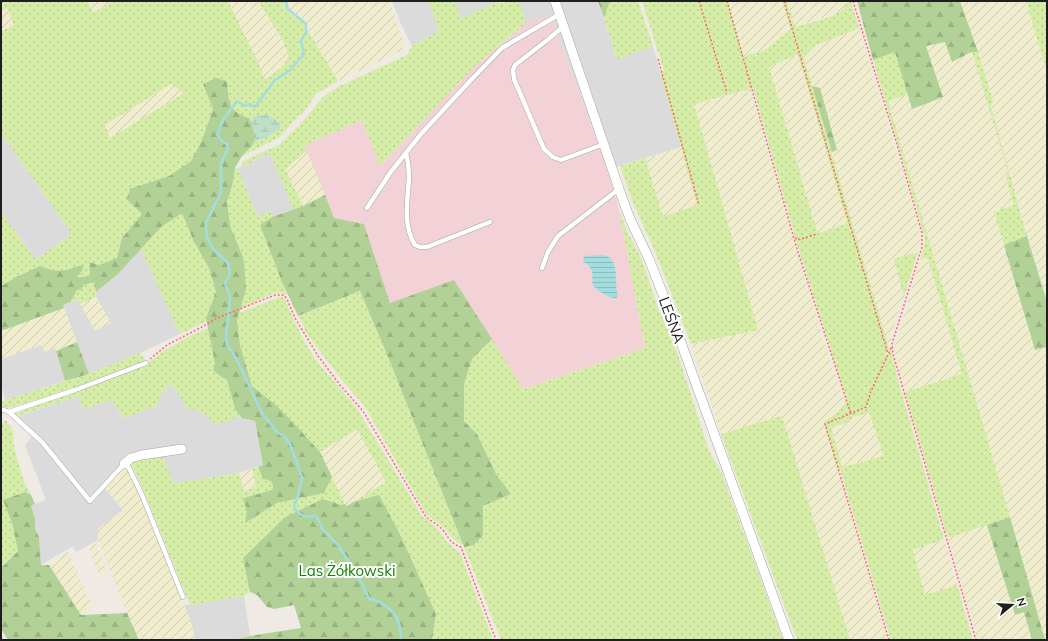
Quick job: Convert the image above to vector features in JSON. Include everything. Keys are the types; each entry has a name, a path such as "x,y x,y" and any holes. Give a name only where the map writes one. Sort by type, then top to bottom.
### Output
{"street":[{"name":"LEŚNA","path":"555,1 619,189 630,218 649,259 789,640"},
{"path":"124,464 131,458 142,455 182,449"}],"lane":[{"path":"367,208 390,173 406,153 502,48 560,14"},
{"path":"564,26 515,65 513,70 514,79 540,141 549,155 561,160 604,144"},
{"path":"406,153 409,176 406,218 408,229 415,245 427,247 490,222"},
{"path":"542,268 548,252 558,236 619,189"},
{"path":"9,412 75,390 146,363"},
{"path":"1,409 9,412 42,442 90,501 124,464 129,468 142,495 183,597"}],"path":[{"path":"699,1 726,94"},
{"path":"726,1 794,238 851,414"},
{"path":"784,1 888,354"},
{"path":"853,1 896,141 922,233 922,247 892,344 871,390 866,407 825,424 889,640"},
{"path":"658,59 699,205"},
{"path":"794,238 798,240 817,234"},
{"path":"146,363 166,345 223,316 275,295 284,295 288,299 295,318 318,356 340,385 363,411 426,517 442,529 448,539 461,547 496,640"},
{"path":"892,344 896,369 976,640"}],"shaded area":[{"path":"88,1 114,1 94,12"},
{"path":"228,1 258,1 287,50 289,56 282,67 266,79 263,77 258,62"},
{"path":"283,1 390,1 404,44 401,51 338,81 304,24 287,10"},
{"path":"392,1 429,1 439,31 412,46 400,22"},
{"path":"455,1 508,1 491,4 461,19"},
{"path":"519,1 598,1 617,59 653,46 681,147 608,169 550,15 526,23"},
{"path":"728,1 782,1 792,31 786,33 764,51 743,56"},
{"path":"787,1 847,1 847,4 839,13 795,27"},
{"path":"960,1 1026,1 1047,73 1047,302 991,107 993,101"},
{"path":"7,8 15,25 1,31 1,11"},
{"path":"550,15 608,169 619,209 645,348 523,389 390,303 364,224 334,218 304,145 362,120 380,166 474,67 526,23"},
{"path":"859,28 921,237 918,252 894,260 904,297 889,348 832,152 837,150 820,88 812,86 804,58 811,47"},
{"path":"945,42 952,61 971,52 973,55 1008,172 1006,179 1014,205 995,213 1035,350 1047,347 1047,640 1045,640 888,100 908,94 912,108 926,46"},
{"path":"798,54 847,223 820,233 817,232 769,67"},
{"path":"171,84 184,93 110,139 105,125"},
{"path":"750,88 793,239 829,357 846,406 824,422 888,640 850,640 782,417 721,434 691,344 758,330 694,104"},
{"path":"1,133 72,234 36,260 1,212"},
{"path":"681,147 697,205 663,217 645,158"},
{"path":"307,151 325,195 303,206 285,169"},
{"path":"270,152 293,209 272,217 270,210 257,216 238,168"},
{"path":"141,248 180,334 136,355 89,374 63,305 78,300 111,323 96,297 96,292 118,274"},
{"path":"921,257 928,259 962,374 905,392 894,349"},
{"path":"96,297 111,323 95,331 80,304"},
{"path":"64,308 77,342 56,351 55,348 45,352 41,345 1,359 1,331"},
{"path":"41,345 55,348 65,381 5,400 1,383 1,359"},
{"path":"172,384 187,408 204,413 216,425 241,416 255,421 263,465 239,473 176,483 142,455 103,486 123,510 98,529 98,540 76,552 73,546 41,565 39,537 35,529 35,519 30,506 46,500 25,445 34,434 14,418 78,396 84,409 112,400 123,418 157,406 163,390"},
{"path":"869,411 884,456 842,467 831,427 844,424 851,418"},
{"path":"357,429 386,482 346,506 320,452"},
{"path":"123,467 129,468 142,495 193,628 195,640 139,640 127,613 98,540 98,529 123,510 103,486"},
{"path":"252,469 256,487 244,491 239,473"},
{"path":"987,525 1015,615 1024,611 1032,640 978,640 948,538"},
{"path":"944,539 957,585 925,595 913,550"},
{"path":"96,542 107,573 99,576 88,546"},
{"path":"68,552 93,606 80,614 49,565"},
{"path":"244,596 250,636 234,640 195,640 193,628 184,605"}],"green space":[{"path":"1,1 88,1 94,12 114,1 228,1 258,62 263,77 266,79 282,67 289,56 283,41 258,1 283,1 287,10 304,24 338,81 316,94 302,115 299,115 280,137 241,157 252,146 254,141 264,139 280,128 280,123 265,115 259,116 250,121 249,118 237,114 229,104 203,84 213,109 202,140 191,161 169,176 129,189 136,209 142,214 122,238 117,258 99,265 89,262 90,275 84,277 77,277 82,271 84,264 62,271 40,266 1,286 1,212 36,260 72,234 1,133 1,31 14,25 7,8 1,11","holes":["171,84 184,93 110,138 105,125"]},
{"path":"429,1 455,1 461,19 491,4 519,1 526,23 474,67 380,166 362,120 305,145 307,151 285,169 303,206 293,209 270,153 241,167 243,161 279,145 298,127 324,96 340,86 407,55 412,46 439,31"},
{"path":"598,1 610,1 604,18"},
{"path":"610,1 638,1 653,46 617,59 604,18"},
{"path":"642,1 728,1 743,56 764,51 786,33 791,31 782,1 787,1 795,27 834,15 843,10 847,1 851,1 859,28 811,47 804,58 889,348 886,355 887,358 891,349 897,377 944,539 913,550 925,595 957,585 973,640 891,640 840,469 838,470 824,422 846,406 844,398 847,400 798,247 753,88 694,104 758,330 691,344 654,249 633,203 620,166 645,158 663,217 697,205 660,73 664,71","holes":["798,54 847,223 820,233 817,232 769,67","869,412 884,456 842,467 831,427 844,424 851,418"]},
{"path":"857,1 960,1 978,52 971,52 952,62 945,42 926,46 943,97 912,109 895,52 873,60"},
{"path":"1026,1 1047,1 1047,73"},
{"path":"895,52 908,94 888,101 1010,517 948,538 905,392 962,374 928,259 921,257 925,241 924,234 873,60"},
{"path":"971,52 978,52 993,101 991,107 1027,236 1004,245 994,212 1014,205 1006,178 1008,172"},
{"path":"216,78 227,81 230,104 237,112 249,118 256,136 252,146 242,156 235,168 232,186 227,202 230,225 244,260 246,290 237,320 240,345 252,386 276,405 320,452 332,477 324,493 277,503 245,523 247,511 243,499 269,491 273,489 273,486 271,481 263,479 258,467 263,465 255,421 242,418 235,409 227,380 213,370 215,364 206,318 216,292 209,268 194,242 182,213 161,227 118,274 96,292 94,282 84,285 81,289 77,290 70,302 63,305 64,308 1,331 1,286 40,266 62,271 84,264 82,271 77,277 84,277 90,275 89,262 99,265 117,258 122,238 142,214 126,199 130,191 129,189 169,176 191,161 202,140 213,109 203,84"},
{"path":"812,86 820,88 837,150 832,152"},
{"path":"258,115 268,115 280,123 281,128 264,139 254,141 256,136 250,121"},
{"path":"235,168 238,168 257,216 270,210 272,217 260,225 287,294 274,293 241,308 246,290 244,260 230,225 227,202 232,186"},
{"path":"325,195 334,218 364,224 390,303 454,280 492,339 472,359 464,384 464,421 477,434 496,474 511,494 483,506 483,535 474,545 464,547 360,291 298,316 282,282 260,225 272,217 303,206"},
{"path":"619,209 627,231 642,260 659,311 677,352 709,451 722,474 783,640 501,640 464,547 474,545 483,535 483,506 511,494 496,474 477,434 464,421 464,384 472,359 492,339 523,389 645,348"},
{"path":"182,212 194,242 209,268 216,292 206,318 207,321 180,334 141,249 161,227"},
{"path":"1027,236 1047,302 1047,347 1035,350 1004,245"},
{"path":"918,252 904,297 894,259"},
{"path":"94,282 96,297 80,304 78,300 66,304 70,301 74,293 84,285"},
{"path":"360,291 463,545 456,542 444,528 426,514 365,407 341,379 306,333 299,316"},
{"path":"280,297 284,298 302,337 315,359 356,407 422,516 438,529 446,541 460,553 493,640 432,640 436,614 399,532 379,496 353,502 386,482 357,429 320,452 276,405 252,386 240,345 237,320 239,313"},
{"path":"208,328 215,364 220,376 227,379 235,409 241,416 216,425 204,413 187,408 172,384 163,390 157,406 123,418 112,400 84,409 78,396 18,416 14,414 146,365 168,348"},
{"path":"77,342 89,374 65,381 56,351"},
{"path":"140,353 145,359 144,361 57,394 8,408 1,405 1,403 5,400 89,374"},
{"path":"782,416 850,640 797,640 721,434"},
{"path":"6,420 13,431 14,447 24,482 31,495 25,492 4,500 12,523 18,551 1,568 1,425"},
{"path":"162,454 173,482 176,483 239,473 244,491 256,487 252,469 258,467 263,479 271,481 273,489 262,494 251,495 246,522 277,503 324,493 332,477 345,504 341,505 323,499 285,517 243,558 250,592 244,596 190,605 144,491 133,467 129,463 132,460"},
{"path":"25,492 31,495 35,504 31,506 35,519 35,529 39,537 41,565 49,565 81,615 127,613 139,640 8,640 1,629 1,568 18,551 12,523 3,500"},
{"name":"Las Żółkowski","path":"379,495 399,532 436,614 432,640 234,640 301,628 294,605 274,609 267,607 257,595 250,592 243,558 285,517 323,499 341,505 345,504 347,506 353,502"},
{"path":"1010,517 1045,640 1032,640 1024,612 1015,615 987,525"}],"water":[{"path":"584,256 607,256 614,264 618,295 617,298 607,296 593,286 590,267 583,261"}],"waterway":[{"path":"285,1 288,9 306,24 306,32 301,41 304,54 290,70 274,81 255,107 249,104 245,106 237,101 223,120 217,135 227,144 228,149 221,163 221,192 206,223 207,237 214,250 228,263 230,274 225,283 230,296 226,331 227,345 236,358 262,413 276,431 286,438 290,444 302,478 294,506 303,516 316,516 323,530 338,545 363,585 369,599 382,603 394,613 399,625 401,640"}]}
